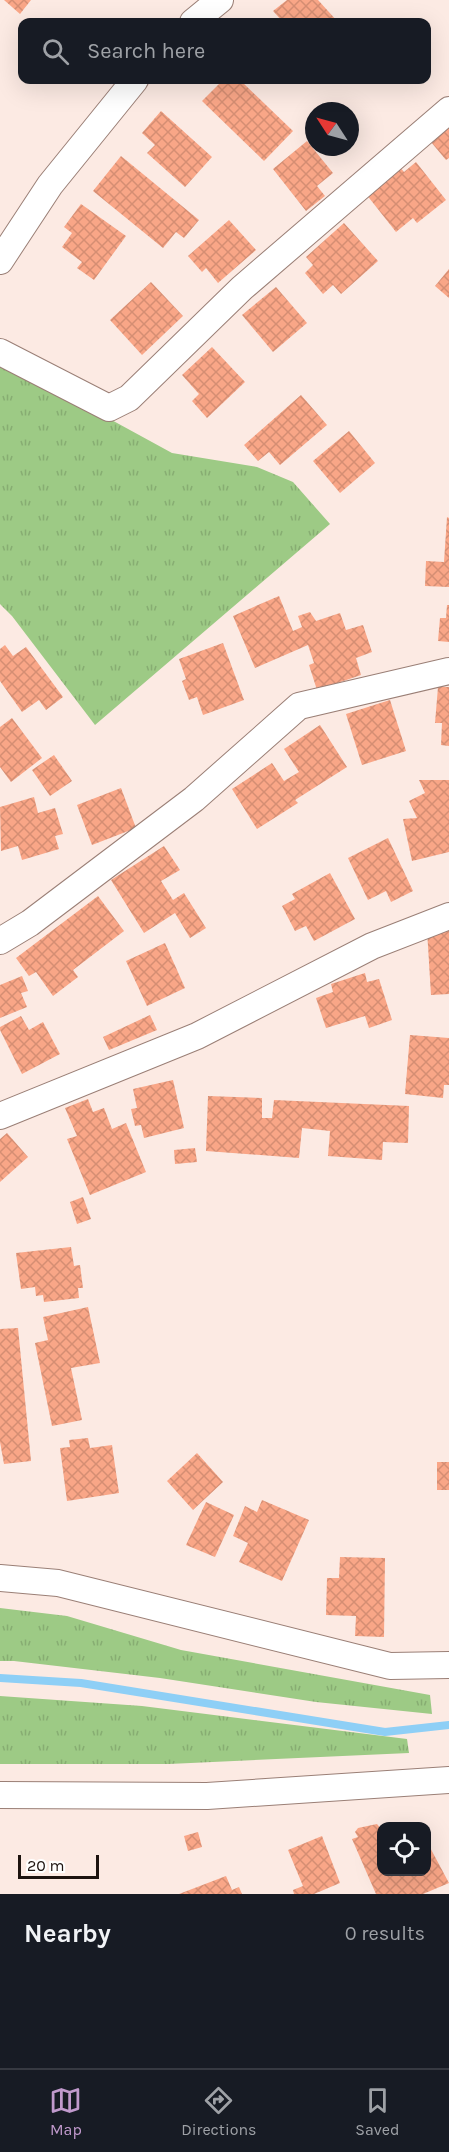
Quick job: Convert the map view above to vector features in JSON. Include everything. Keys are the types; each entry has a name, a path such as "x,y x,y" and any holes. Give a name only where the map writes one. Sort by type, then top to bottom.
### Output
{"street":[{"path":"198,18 220,0"},
{"path":"0,261 50,185 132,84"},
{"path":"0,352 109,408 129,398 242,288 449,111"},
{"path":"0,941 30,923 194,800 299,706 449,671"},
{"path":"0,1116 197,1036 372,946 449,916"},
{"path":"0,1578 58,1582 390,1666 449,1665"},
{"path":"0,1795 207,1796 449,1780"}],"green space":[{"path":"0,359 172,453 257,467 293,482 330,524 95,725 12,616 0,604"},
{"path":"0,1608 67,1616 181,1650 430,1695 432,1714 316,1702 160,1678 0,1661"},
{"path":"0,1696 142,1706 407,1739 409,1753 169,1764 0,1764"}],"building":[{"path":"4,0 31,0 20,14"},
{"path":"287,0 318,0 334,18 279,18 273,11"},
{"path":"219,84 244,84 293,131 264,161 202,101"},
{"path":"161,111 212,157 185,187 147,153 155,145 142,133"},
{"path":"449,126 449,158 446,160 431,142"},
{"path":"305,143 305,156 319,156 333,173 317,186 325,196 306,211 273,169"},
{"path":"121,156 199,220 184,238 176,232 163,248 93,191"},
{"path":"416,162 446,200 417,223 413,218 396,232 366,194 399,166 404,172"},
{"path":"81,204 126,236 94,280 77,268 82,262 62,247 72,233 64,227"},
{"path":"229,220 256,250 218,283 206,268 202,272 188,256"},
{"path":"344,223 378,261 341,294 333,285 323,294 305,273 313,265 306,257"},
{"path":"449,269 449,298 435,286"},
{"path":"151,282 183,316 142,355 110,320"},
{"path":"276,287 307,323 273,352 242,315"},
{"path":"212,347 245,382 207,418 192,401 199,394 182,375"},
{"path":"301,395 327,425 280,465 269,452 258,461 244,445"},
{"path":"349,431 375,463 340,493 313,461"},
{"path":"447,517 449,518 449,587 425,586 426,561 444,562"},
{"path":"279,596 293,631 302,627 298,616 310,612 316,621 340,613 346,630 363,625 372,652 356,658 361,675 317,690 309,665 314,663 308,645 255,668 233,616"},
{"path":"447,605 449,605 449,642 438,641 440,618 446,618"},
{"path":"223,643 244,700 203,715 197,697 189,700 182,681 186,679 179,659"},
{"path":"5,645 13,656 26,647 63,697 46,710 39,700 22,712 0,681 0,649"},
{"path":"438,687 449,687 449,746 441,745 442,723 435,723"},
{"path":"390,700 406,751 362,765 346,714"},
{"path":"12,718 42,758 11,782 0,767 0,727"},
{"path":"320,725 347,767 295,800 298,803 257,829 232,789 272,763 284,781 299,772 284,749"},
{"path":"54,755 72,781 50,796 32,770"},
{"path":"419,780 449,780 449,852 412,861 403,819 417,818 409,801 425,793"},
{"path":"121,788 136,828 92,845 77,805"},
{"path":"34,797 38,813 55,808 63,834 55,836 59,849 22,860 18,846 1,851 0,807"},
{"path":"388,838 413,891 391,902 386,891 368,900 348,858"},
{"path":"164,846 180,870 161,881 173,900 184,893 206,928 190,938 175,913 144,933 111,880"},
{"path":"330,873 355,919 314,941 306,926 295,931 282,906 295,899 292,894"},
{"path":"98,896 124,931 73,970 78,977 53,996 36,972 29,976 16,958"},
{"path":"449,928 449,994 431,995 427,930"},
{"path":"165,943 185,988 147,1006 126,961"},
{"path":"365,973 367,982 379,979 392,1020 369,1028 365,1016 326,1028 316,998 333,992 331,984"},
{"path":"22,976 28,991 21,993 27,1007 0,1018 0,985"},
{"path":"150,1015 157,1030 109,1050 103,1037"},
{"path":"21,1016 29,1030 43,1022 60,1054 22,1074 0,1030 0,1027"},
{"path":"410,1035 449,1038 449,1085 444,1085 443,1098 405,1094"},
{"path":"173,1080 184,1128 144,1138 141,1125 135,1126 131,1109 137,1108 133,1089"},
{"path":"208,1096 262,1098 262,1118 272,1118 274,1100 409,1106 408,1143 383,1142 382,1160 328,1156 330,1131 302,1128 299,1158 206,1151"},
{"path":"88,1099 93,1112 104,1108 112,1129 126,1123 146,1172 90,1195 67,1139 77,1136 65,1108"},
{"path":"7,1133 28,1157 0,1182 0,1139"},
{"path":"195,1148 197,1162 175,1164 174,1150"},
{"path":"83,1197 91,1219 77,1224 70,1202"},
{"path":"71,1247 74,1266 80,1265 83,1288 78,1288 79,1298 44,1302 43,1295 36,1296 35,1287 21,1289 16,1253"},
{"path":"88,1307 100,1363 71,1368 82,1420 52,1426 35,1343 48,1340 43,1317"},
{"path":"18,1328 31,1461 4,1464 0,1442 0,1329"},
{"path":"88,1438 90,1448 112,1445 119,1493 67,1501 60,1448 70,1447 69,1440"},
{"path":"197,1453 223,1482 193,1510 167,1481"},
{"path":"437,1462 449,1462 449,1490 437,1490"},
{"path":"262,1500 309,1520 282,1581 239,1562 248,1543 233,1536 245,1506 257,1512"},
{"path":"206,1502 234,1515 215,1557 186,1545"},
{"path":"340,1557 385,1558 384,1637 355,1636 356,1616 326,1615 327,1578 339,1578"},
{"path":"377,1824 377,1876 431,1876 431,1849 449,1883 423,1894 376,1894 352,1839 358,1837 355,1832 358,1828"},
{"path":"198,1832 202,1847 188,1851 184,1836"},
{"path":"322,1836 340,1883 314,1894 294,1894 293,1890 303,1886 288,1850"},
{"path":"226,1876 232,1890 239,1887 242,1894 179,1894"}],"waterway":[{"path":"0,1678 81,1683 385,1732 449,1725"}]}
